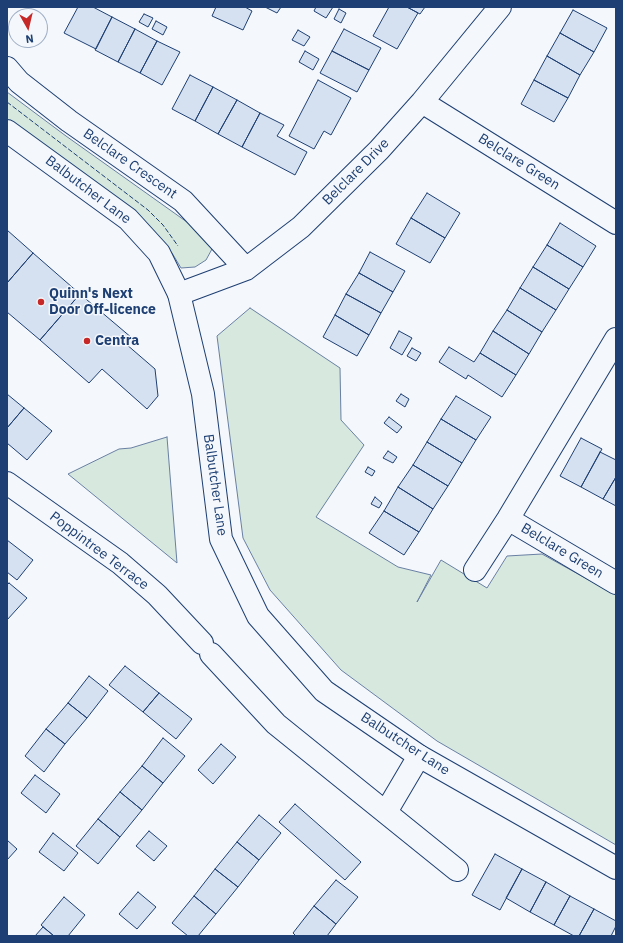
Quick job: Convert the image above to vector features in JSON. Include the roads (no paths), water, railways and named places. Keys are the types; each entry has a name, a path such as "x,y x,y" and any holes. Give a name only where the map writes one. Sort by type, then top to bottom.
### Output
{"street":[{"name":"Belclare Drive","path":"179,294 246,268 301,227 379,150 422,102 500,7"},
{"name":"Belclare Crescent","path":"7,68 19,82 68,121 183,201 246,268"},
{"name":"Belclare Green","path":"422,102 616,222"},
{"name":"Balbutcher Lane","path":"7,130 128,219 159,253 179,294 203,394 221,539 258,616 324,691 419,756 616,868"},
{"name":"Belclare Green","path":"475,570 508,519 616,339"},
{"name":"Poppintree Terrace","path":"7,483 120,563 157,595 276,724 457,870"},
{"name":"Belclare Green","path":"508,519 616,583"},
{"path":"386,812 419,756"}],"place":[{"name":"Quinn's Next Door Off-licence","path":"41,302"},
{"name":"Centra","path":"87,341"}]}
